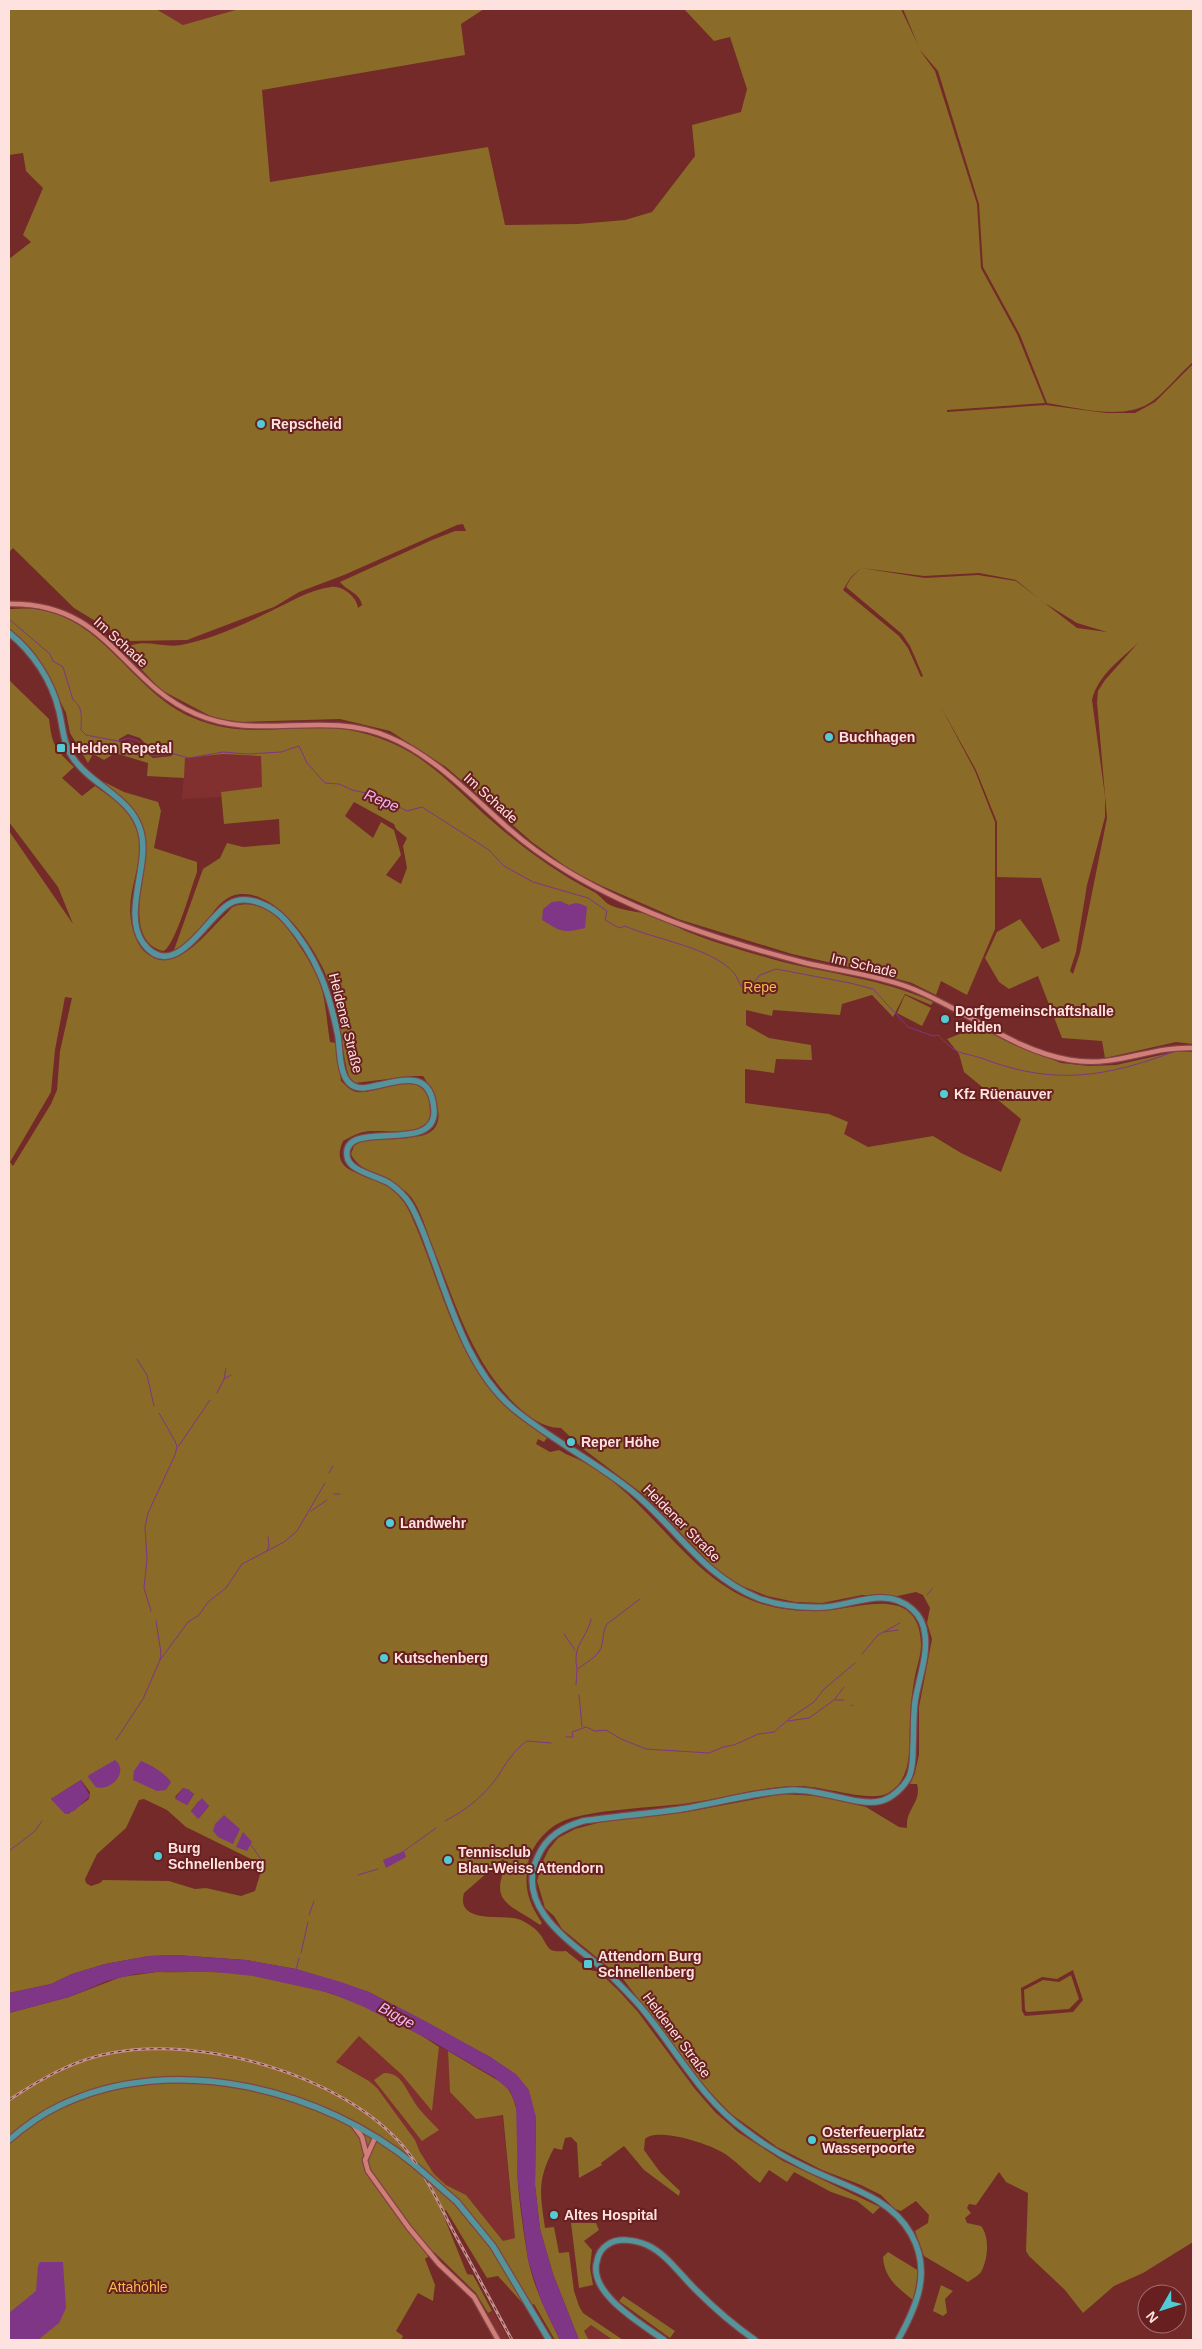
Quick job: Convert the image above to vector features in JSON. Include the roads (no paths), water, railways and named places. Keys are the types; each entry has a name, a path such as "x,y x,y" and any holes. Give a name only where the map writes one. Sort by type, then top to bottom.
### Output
{"main road":[{"name":"Heldener Straße","path":"9,633 26,649 44,674 59,708 63,734 69,752 77,764 124,804 138,822 143,846 136,920 139,936 148,949 164,955 176,954 193,941 222,908 234,901 246,900 267,906 286,920 305,945 321,973 330,997 343,1072 348,1082 358,1088 363,1088 412,1080 422,1083 428,1089 434,1112 428,1129 414,1133 360,1139 349,1146 347,1159 355,1167 386,1181 409,1202 465,1342 481,1370 511,1407 556,1440 611,1474 643,1500 694,1555 715,1574 742,1591 769,1602 803,1607 829,1606 872,1598 888,1598 906,1604 920,1618 925,1634 925,1645 915,1705 913,1759 909,1777 901,1788 890,1797 874,1802 820,1791 791,1790 741,1796 682,1808 584,1821 568,1825 552,1836 537,1858 532,1885 536,1900 549,1922 628,1993 653,2023 699,2086 733,2121 801,2166 878,2201 904,2224 916,2243 923,2271 916,2305 898,2340"},
{"path":"9,2140 37,2118 72,2100 107,2088 161,2081 219,2082 262,2090 318,2107 375,2138 409,2160 457,2202 493,2246 549,2340"},
{"path":"664,2340 613,2302 600,2285 596,2265 601,2250 609,2243 628,2240 640,2242 657,2251 696,2291 755,2340"}],"street":[{"name":"Im Schade","path":"9,604 50,609 78,620 105,639 148,682 173,702 213,721 251,727 326,723 377,732 398,741 444,772 510,830 539,852 585,881 647,910 769,953 911,988 1027,1047 1072,1060 1111,1062 1175,1048 1193,1048"},
{"path":"354,2126 362,2137 366,2153 366,2166 371,2175 442,2268 474,2297 498,2340"},
{"path":"366,2153 375,2138"}],"water":[{"path":"560,901 569,905 578,903 587,907 585,928 566,931 553,927 542,920 543,909 552,902"},
{"path":"115,1760 120,1770 116,1780 107,1787 96,1787 88,1777 89,1775"},
{"path":"141,1761 157,1769 168,1778 171,1782 166,1790 157,1791 133,1780 134,1771"},
{"path":"81,1780 90,1796 74,1811 65,1814 51,1799"},
{"path":"183,1788 188,1789 194,1794 187,1805 175,1799"},
{"path":"202,1798 209,1806 198,1819 191,1811"},
{"path":"224,1815 240,1829 233,1844 218,1837 213,1831 215,1824"},
{"path":"243,1832 252,1842 247,1851 236,1847"},
{"path":"404,1851 406,1857 386,1868 383,1860"},
{"name":"Bigge","path":"176,1955 246,1960 296,1969 341,1982 369,1992 427,2022 492,2058 516,2074 529,2090 536,2117 535,2185 540,2229 553,2274 579,2340 560,2340 542,2303 528,2260 518,2184 516,2105 510,2091 494,2077 428,2039 362,2006 330,1993 253,1976 215,1972 136,1974 107,1981 69,1997 9,2013 9,1993 51,1984 72,1974 105,1964 149,1956"},
{"path":"40,2262 63,2262 66,2308 59,2323 38,2340 9,2340 9,2313 36,2291"}],"waterway":[{"name":"Repe","path":"9,619 50,654 53,661 63,667 73,700 79,706 81,730 86,735 118,741 129,738 138,741 152,756 174,754 189,758 223,752 247,754 281,752 299,746 307,763 325,783 339,784 352,790 376,795 407,811 422,807 489,850 504,866 533,882 588,898 607,911 605,920 619,928 625,926 698,950 712,957 734,973 742,987 752,984 760,975 776,969 873,989 908,1027 933,1036 938,1035 958,1052 1034,1073 1080,1075 1103,1072 1151,1060 1176,1051"},
{"path":"137,1359 147,1375 154,1406"},
{"path":"224,1379 226,1368"},
{"path":"217,1393 224,1379 231,1375"},
{"path":"178,1447 210,1400"},
{"path":"151,1611 144,1588 147,1559 145,1527 148,1513 177,1447 159,1413"},
{"path":"329,1473 333,1466"},
{"path":"116,1740 143,1699 160,1660 188,1622 199,1615 208,1602 226,1588 242,1564 284,1542 297,1531 325,1483"},
{"path":"334,1494 340,1494"},
{"path":"311,1511 327,1500"},
{"path":"267,1551 269,1546 268,1537"},
{"path":"927,1595 932,1589"},
{"path":"576,1685 577,1670 599,1652 607,1624 640,1599"},
{"path":"577,1669 576,1654 591,1619"},
{"path":"156,1621 161,1653 160,1660"},
{"path":"862,1654 878,1635 900,1623"},
{"path":"884,1632 898,1630"},
{"path":"564,1634 575,1650"},
{"path":"566,1737 573,1737 572,1732 586,1727 595,1731 606,1730 621,1739 646,1749 709,1753 734,1745 758,1734 774,1732 790,1718 814,1702 824,1689 855,1663"},
{"path":"788,1721 809,1718 834,1700 844,1687"},
{"path":"579,1695 582,1727"},
{"path":"835,1700 844,1700"},
{"path":"445,1821 481,1796 493,1783 514,1753 527,1741 551,1743"},
{"path":"9,1851 35,1831 42,1821"},
{"path":"404,1851 436,1828"},
{"path":"251,1845 263,1862"},
{"path":"358,1875 378,1869"},
{"path":"309,1915 314,1901"},
{"path":"301,1953 308,1922"},
{"path":"296,1970 299,1958"}],"railway":[{"path":"9,2100 70,2065 111,2053 147,2049 186,2050 227,2056 268,2066 308,2081 344,2099 377,2121 403,2146 429,2185 512,2340"}],"place":[{"name":"Repscheid","path":"261,424"},
{"name":"Buchhagen","path":"829,737"},
{"name":"Helden Repetal","path":"61,748"},
{"name":"Dorfgemeinschaftshalle Helden","path":"945,1019"},
{"name":"Kfz Rüenauver","path":"944,1094"},
{"name":"Reper Höhe","path":"571,1442"},
{"name":"Landwehr","path":"390,1523"},
{"name":"Kutschenberg","path":"384,1658"},
{"name":"Burg Schnellenberg","path":"158,1856"},
{"name":"Tennisclub Blau-Weiss Attendorn","path":"448,1860"},
{"name":"Attendorn Burg Schnellenberg","path":"588,1964"},
{"name":"Osterfeuerplatz Wasserpoorte","path":"812,2140"},
{"name":"Altes Hospital","path":"554,2215"}],"park label":[{"name":"Attahöhle","path":"138,2287"}]}
